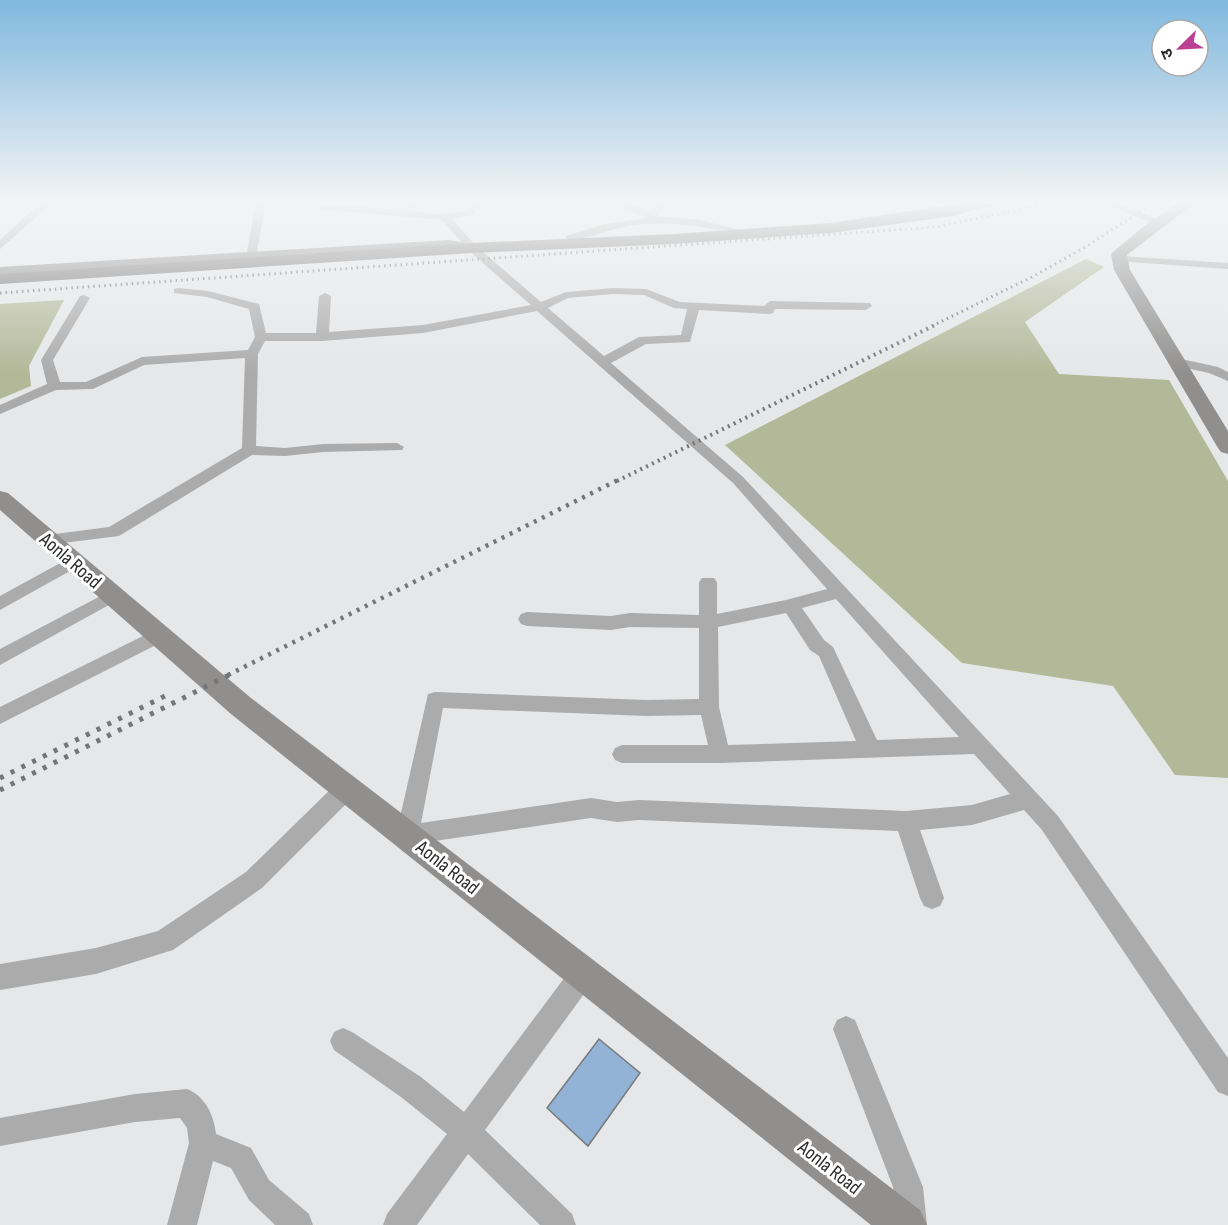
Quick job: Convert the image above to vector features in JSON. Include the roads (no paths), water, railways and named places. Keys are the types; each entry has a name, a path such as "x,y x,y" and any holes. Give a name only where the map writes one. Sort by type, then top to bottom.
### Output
{"main road":[{"path":"0,279 305,259"}],"street":[{"path":"0,272 201,259"},
{"path":"485,259 738,480 1050,823 1228,1082"},
{"path":"1120,259 1122,270 1228,448"},
{"path":"1123,259 1228,266"},
{"path":"178,291 208,294 255,308 261,337 252,354 249,450"},
{"path":"261,337 322,337 423,329 540,307 566,295 613,291 646,292 678,305 694,306 769,310 770,305 866,306"},
{"path":"322,337 325,296"},
{"path":"54,386 47,360 84,298"},
{"path":"603,362 643,340 686,339 694,306"},
{"path":"0,410 54,386 88,386 142,361 252,354"},
{"path":"1177,362 1213,370 1228,377"},
{"path":"47,540 113,532 249,450 285,452 323,448 397,447"},
{"name":"Aonla Road","path":"0,498 157,636 241,706 905,1225"},
{"path":"0,604 73,562"},
{"path":"708,582 709,707 720,754"},
{"path":"528,619 708,622 791,606 798,602 840,592"},
{"path":"0,658 112,596"},
{"path":"791,606 817,645 826,652 870,748"},
{"path":"0,717 157,636"},
{"path":"709,707 646,708 435,700 407,835 591,808 617,812 639,810 906,821 972,815 1028,799"},
{"path":"622,754 720,754 979,745"},
{"path":"0,977 96,961 164,940 254,880 347,788"},
{"path":"906,821 932,898"},
{"path":"398,1225 583,974"},
{"path":"846,1029 908,1187 912,1225"},
{"path":"343,1041 411,1087 468,1133 561,1225"},
{"path":"0,1132 135,1108 187,1103 201,1123 203,1143 182,1225"},
{"path":"203,1143 241,1158 259,1190 298,1225"}],"railway":[{"path":"0,293 480,259"},
{"path":"932,326 1064,259"},
{"path":"617,481 935,325"},
{"path":"228,675 620,479"},
{"path":"0,790 231,674"},
{"path":"0,778 169,694"}]}
